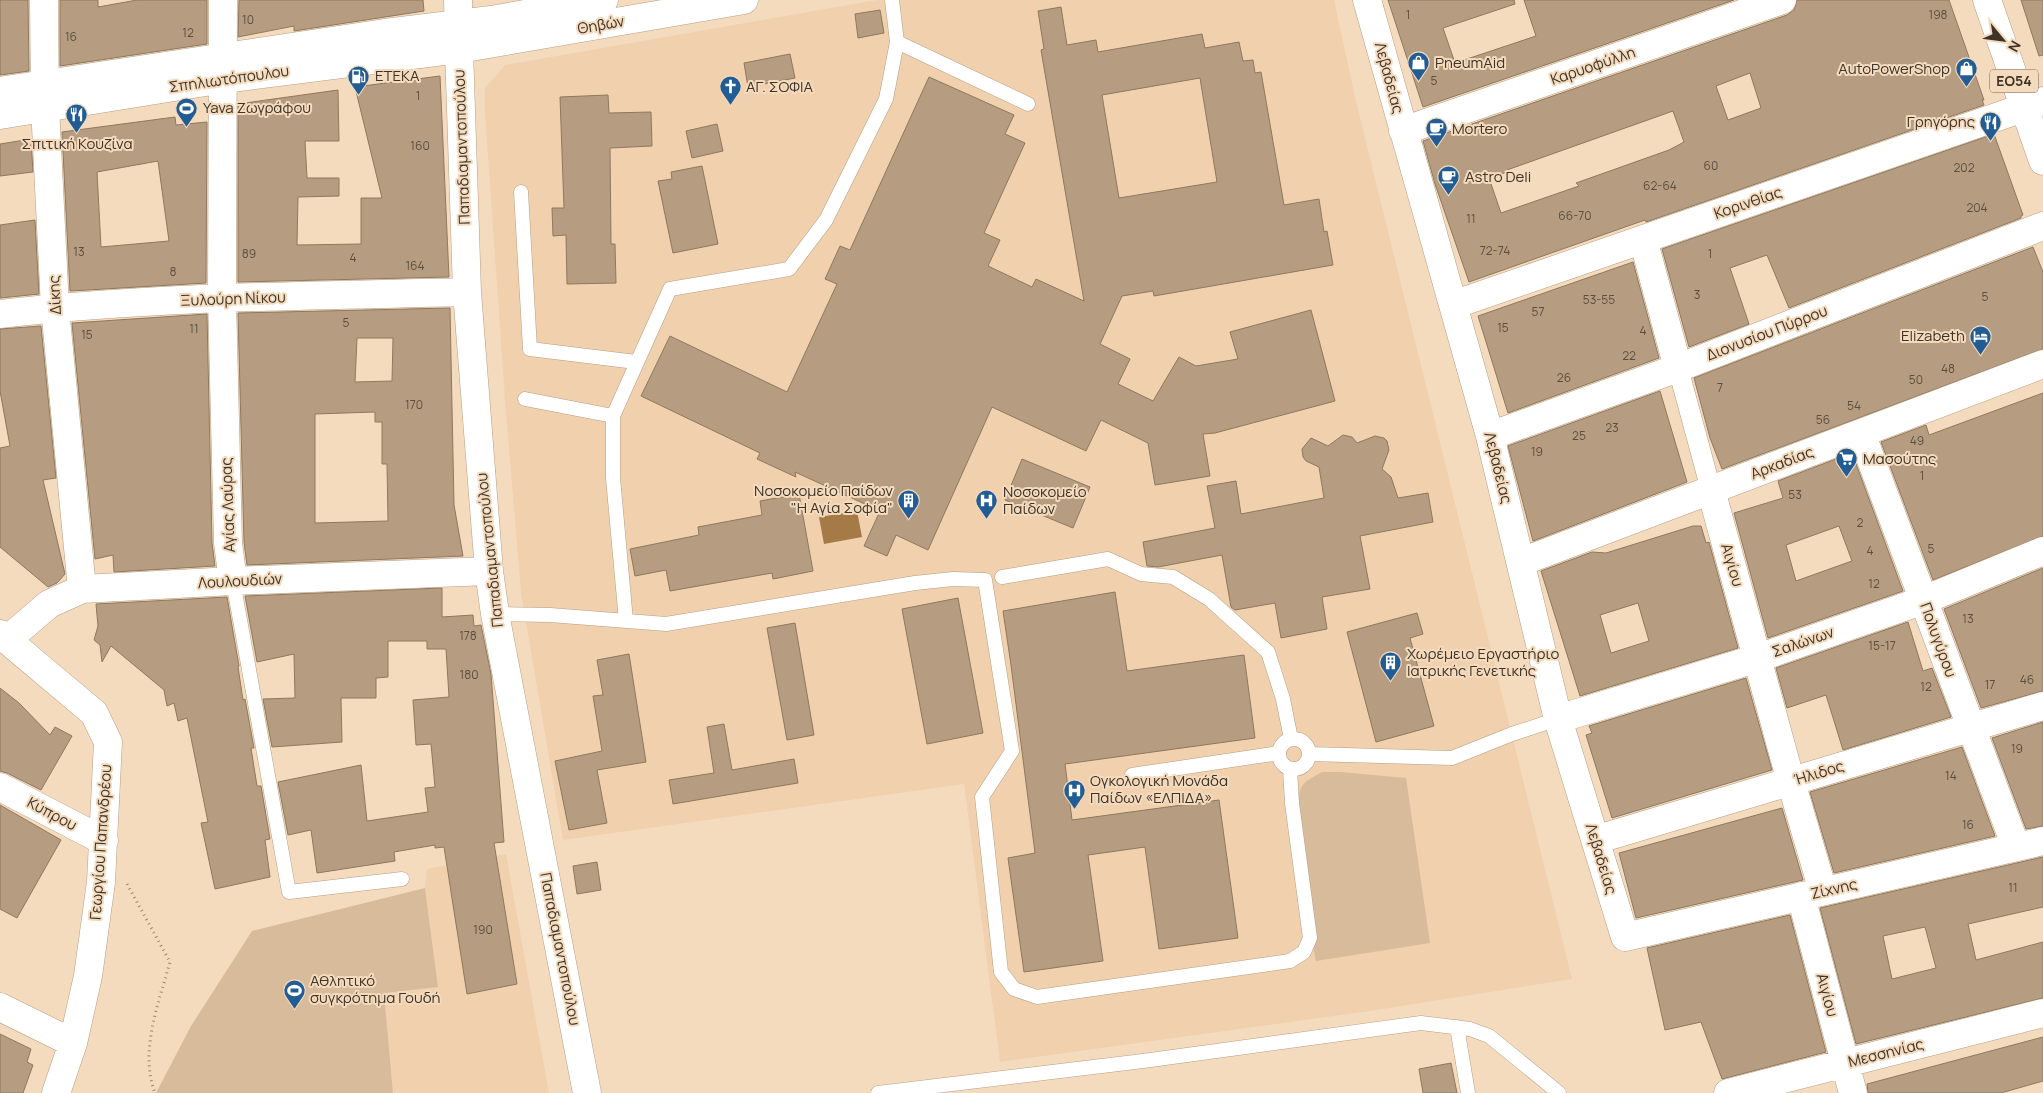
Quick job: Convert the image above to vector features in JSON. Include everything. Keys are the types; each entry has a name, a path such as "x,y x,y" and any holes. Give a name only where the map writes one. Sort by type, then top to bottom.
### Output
{"street":[{"name":"Δίκης","path":"44,0 45,95 55,308 82,589"},
{"name":"Αγίας Λαύρας","path":"223,0 222,298 228,543 233,581"},
{"name":"Θηβών","path":"458,24 604,0"},
{"name":"Θηβών","path":"458,24 744,0"},
{"name":"Λεβαδείας","path":"1367,0 1490,436 1558,719 1625,937"},
{"name":"Καρυοφύλλη","path":"1403,131 1782,0"},
{"name":"ΕΟ54","path":"1987,0 2033,104 2043,161"},
{"name":"Σπηλιωτόπουλου","path":"0,91 45,95 224,68 458,24"},
{"name":"Παπαδιαμαντοπούλου","path":"458,24 468,292 489,571 495,614 587,1093"},
{"name":"Σπηλιωτόπουλου","path":"0,114 45,95"},
{"name":"Κορινθίας","path":"1453,305 2033,104"},
{"name":"Διονυσίου Πύρρου","path":"1490,436 1678,368 2043,226"},
{"name":"Αιγίου","path":"1643,239 1791,782 1852,1093"},
{"name":"Ξυλούρη Νίκου","path":"0,314 55,308 222,298 468,292"},
{"name":"Αρκαδίας","path":"1521,562 2043,364"},
{"name":"Πολυγύρου","path":"1862,433 1970,728 2016,847"},
{"name":"Σαλώνων","path":"1558,719 1758,658 1924,600 2043,552"},
{"name":"Λουλουδιών","path":"3,637 49,604 82,589 489,571"},
{"name":"Γεωργίου Παπανδρέου","path":"3,637 94,713 108,742 101,882 88,976 73,1043 56,1093"},
{"name":"Ήλιδος","path":"1595,840 2043,706"},
{"name":"Κύπρου","path":"0,787 104,841"},
{"name":"Ζίχνης","path":"1625,937 2043,841"},
{"path":"0,1007 73,1043"},
{"name":"Μεσσηνίας","path":"1728,1093 2043,1013"}],"lane":[{"path":"626,621 613,478 613,416 636,362 670,289 789,269 826,220 886,99 897,42 892,0"},
{"path":"897,42 1028,104"},
{"path":"521,192 530,349 636,362"},
{"path":"525,399 613,416"},
{"path":"495,614 550,615 666,624 915,583 954,579 994,579 1108,559 1141,574 1173,577 1209,599 1268,652 1283,699 1291,739"},
{"path":"994,579 1012,750 982,797 1001,972 1014,989 1037,997 1290,961 1304,952 1310,938 1292,803 1290,769"},
{"name":"Αγίας Λαύρας","path":"233,581 289,892 402,879"},
{"path":"1309,754 1452,758 1512,734 1558,719"},
{"path":"1291,739 1298,739 1304,742 1308,748 1308,761 1297,769 1290,769 1280,760 1280,747 1291,739"},
{"path":"1132,774 1279,754"},
{"path":"878,1093 1143,1061 1421,1023 1457,1026 1489,1036 1559,1093"},
{"path":"1457,1026 1468,1093"}],"path":[{"path":"122,876 149,921 170,962 151,1031 150,1080 154,1092"}],"shaded area":[{"name":"Νοσοκομείο Παίδων","path":"877,0 1334,0 1355,97 1572,979 1370,1011 1000,1062 964,784 563,840 521,593 506,414 485,114 485,88 505,65"},
{"path":"857,511 862,537 824,544 819,517"},
{"path":"1322,772 1406,778 1430,943 1316,961 1302,871 1298,801 1303,785"},
{"path":"506,854 549,1093 393,1093 384,993 438,986 425,888 427,869"},
{"name":"Αθλητικό συγκρότημα Γουδή","path":"425,888 438,987 384,993 393,1093 156,1093 191,1026 252,931"}],"building":[{"path":"0,0 28,0 29,71 0,75"},
{"path":"60,0 98,0 98,7 137,0 207,0 207,44 60,66"},
{"path":"239,0 423,0 424,11 294,31 294,26 238,37"},
{"path":"1388,0 1514,0 1515,4 1443,28 1455,63 1536,36 1524,0 1734,0 1423,107"},
{"path":"1797,0 1949,0 1984,100 1982,100 1984,105 1469,282 1435,184 1423,141 1787,15 1794,10","holes":["1750,73 1761,108 1728,120 1716,86","1673,111 1684,142 1669,150 1576,183 1579,186 1501,213 1489,178"]},
{"path":"2021,0 2043,0 2043,55 2039,56"},
{"path":"1061,7 1067,45 1096,40 1098,52 1202,34 1205,48 1239,42 1243,61 1253,60 1255,73 1261,72 1284,205 1319,199 1324,232 1327,231 1333,265 1154,296 1153,291 1122,296 1100,344 1130,359 1118,384 1153,401 1179,357 1196,366 1238,359 1230,332 1311,310 1335,401 1215,433 1203,434 1210,476 1155,485 1148,443 1101,420 1086,451 992,407 928,550 896,535 887,556 864,546 880,511 795,472 796,477 757,459 760,453 641,396 670,336 787,392 837,284 825,279 840,246 850,250 929,77 1014,115 1005,134 1025,143 984,233 1000,240 988,266 1032,287 1036,279 1084,301 1041,50 1044,49 1038,11","holes":["1200,78 1217,182 1119,198 1102,95"]},
{"path":"880,10 884,33 858,38 855,14"},
{"path":"790,54 795,78 748,87 744,63"},
{"path":"440,76 449,277 238,282 238,104 338,90 339,141 305,141 307,178 339,178 339,196 298,197 297,245 361,244 361,198 382,198 355,87"},
{"path":"608,95 609,113 651,112 652,146 610,148 611,244 615,244 616,283 567,284 566,235 553,236 552,208 564,208 560,97"},
{"path":"175,117 176,125 207,122 206,283 70,291 62,132","holes":["158,161 169,241 101,247 97,172"]},
{"path":"717,124 723,151 692,158 686,131"},
{"path":"1994,134 2023,215 2021,218 1789,308 1767,255 1730,268 1749,324 1689,347 1662,249"},
{"path":"31,139 33,172 0,176 0,144"},
{"path":"702,166 718,244 673,253 658,181 672,179 671,172"},
{"path":"35,220 39,294 0,298 0,225"},
{"path":"2033,247 2043,272 2043,349 1722,469 1710,438 1694,378"},
{"path":"1633,262 1659,358 1508,413 1478,316"},
{"path":"450,308 454,505 463,556 247,565 244,542 238,313","holes":["357,338 393,338 392,381 355,382","375,412 375,422 382,422 382,464 387,464 388,521 315,523 315,414"]},
{"path":"207,314 212,543 215,566 114,572 113,555 95,559 72,323"},
{"path":"41,326 56,478 43,480 65,574 57,583 48,587 0,547 0,448 10,446 0,391 0,329"},
{"path":"1660,391 1687,482 1533,541 1508,446"},
{"path":"2043,393 2043,536 1933,580 1881,442 1926,425 1929,435"},
{"path":"1343,435 1352,437 1357,443 1375,436 1384,438 1387,441 1389,450 1382,469 1391,477 1398,498 1428,493 1433,522 1360,536 1370,589 1322,597 1327,629 1281,638 1275,603 1235,610 1231,607 1222,555 1158,567 1147,566 1143,542 1215,528 1207,486 1236,481 1241,514 1324,498 1319,467 1306,461 1303,457 1302,449 1311,438 1328,446"},
{"path":"1852,453 1903,591 1768,638 1734,513 1783,498 1778,481","holes":["1839,526 1852,561 1796,581 1786,545"]},
{"path":"1022,459 1090,487 1073,528 1005,500"},
{"path":"799,494 813,571 773,579 772,573 670,591 666,570 635,576 630,549 699,535 698,527 762,515 760,501"},
{"path":"1693,526 1701,526 1706,543 1709,542 1738,648 1580,696 1541,571 1592,552 1606,553","holes":["1638,603 1649,641 1611,653 1600,615"]},
{"path":"2043,568 2043,691 1981,708 1944,609"},
{"path":"442,588 442,617 473,615 474,626 481,625 491,674 504,842 494,843 517,984 467,994 444,847 435,848 435,845 394,852 395,861 317,873 311,830 288,835 278,782 361,765 367,821 428,812 425,788 435,787 431,744 416,745 413,700 449,697 446,649 427,649 427,641 388,641 388,677 376,678 376,698 341,698 342,742 272,747 263,699 295,698 294,654 257,662 245,596"},
{"path":"1115,592 1127,671 1244,655 1255,738 1065,764 1072,820 1219,800 1238,938 1159,949 1145,847 1088,855 1103,961 1024,972 1008,858 1035,853 1003,611"},
{"path":"227,597 243,700 245,699 254,748 251,748 257,786 261,786 270,839 265,840 270,877 215,889 201,823 208,822 187,718 178,721 174,703 167,706 164,690 111,646 102,662 100,645 94,640 98,626 96,604"},
{"path":"958,598 983,733 927,744 902,609"},
{"name":"Χωρέμειο Εργαστήριο Ιατρικής Γενετικής","path":"1417,613 1423,634 1410,638 1434,726 1376,742 1347,632"},
{"path":"1908,622 1923,671 1932,668 1951,717 1843,750 1826,695 1787,708 1776,668"},
{"path":"795,623 814,735 787,740 767,628"},
{"path":"629,654 646,762 597,770 607,823 569,830 555,761 602,751 593,696 603,695 597,660"},
{"path":"1746,678 1772,770 1612,818 1586,735 1592,733 1589,726"},
{"path":"0,688 19,703 50,735 55,727 72,736 41,790 0,771"},
{"path":"2043,722 2043,826 2026,829 1992,738"},
{"path":"724,724 732,770 794,759 798,783 673,804 669,780 714,773 707,727"},
{"path":"1962,747 1995,836 1834,873 1810,792"},
{"path":"0,805 61,840 17,918 0,909"},
{"path":"1782,808 1803,880 1636,918 1619,853"},
{"path":"2043,857 2043,907 1968,924 1976,960 2043,942 2043,998 1856,1044 1820,908","holes":["1925,927 1936,968 1892,979 1883,936"]},
{"path":"597,862 601,890 577,894 573,866"},
{"path":"1790,915 1826,1052 1722,1079 1701,1022 1665,1030 1647,948"},
{"path":"0,1034 31,1049 27,1062 33,1065 23,1093 0,1093"},
{"path":"2043,1037 2043,1081 2001,1093 1868,1093 1867,1084"},
{"path":"1451,1063 1457,1093 1423,1093 1419,1069"}],"place":[{"name":"PneumAid","path":"1419,82"},
{"name":"AutoPowerShop","path":"1966,88"},
{"name":"ΕΤΕΚΑ","path":"359,95"},
{"name":"ΑΓ. ΣΟΦΙΑ","path":"730,106"},
{"name":"Yava Ζωγράφου","path":"187,127"},
{"name":"Σπιτική Κουζίνα","path":"77,134"},
{"name":"Γρηγόρης","path":"1991,141"},
{"name":"Mortero","path":"1436,148"},
{"name":"Astro Deli","path":"1449,196"},
{"name":"Elizabeth","path":"1981,355"},
{"name":"Μασούτης","path":"1847,478"},
{"name":"Νοσοκομείο Παίδων \"Η Αγία Σοφία\"","path":"909,519"},
{"name":"Νοσοκομείο Παίδων","path":"987,520"},
{"name":"Χωρέμειο Εργαστήριο Ιατρικής Γενετικής","path":"1391,682"},
{"name":"Ογκολογική Μονάδα Παίδων «ΕΛΠΙΔΑ»","path":"1074,809"},
{"name":"Αθλητικό συγκρότημα Γουδή","path":"294,1009"}]}
